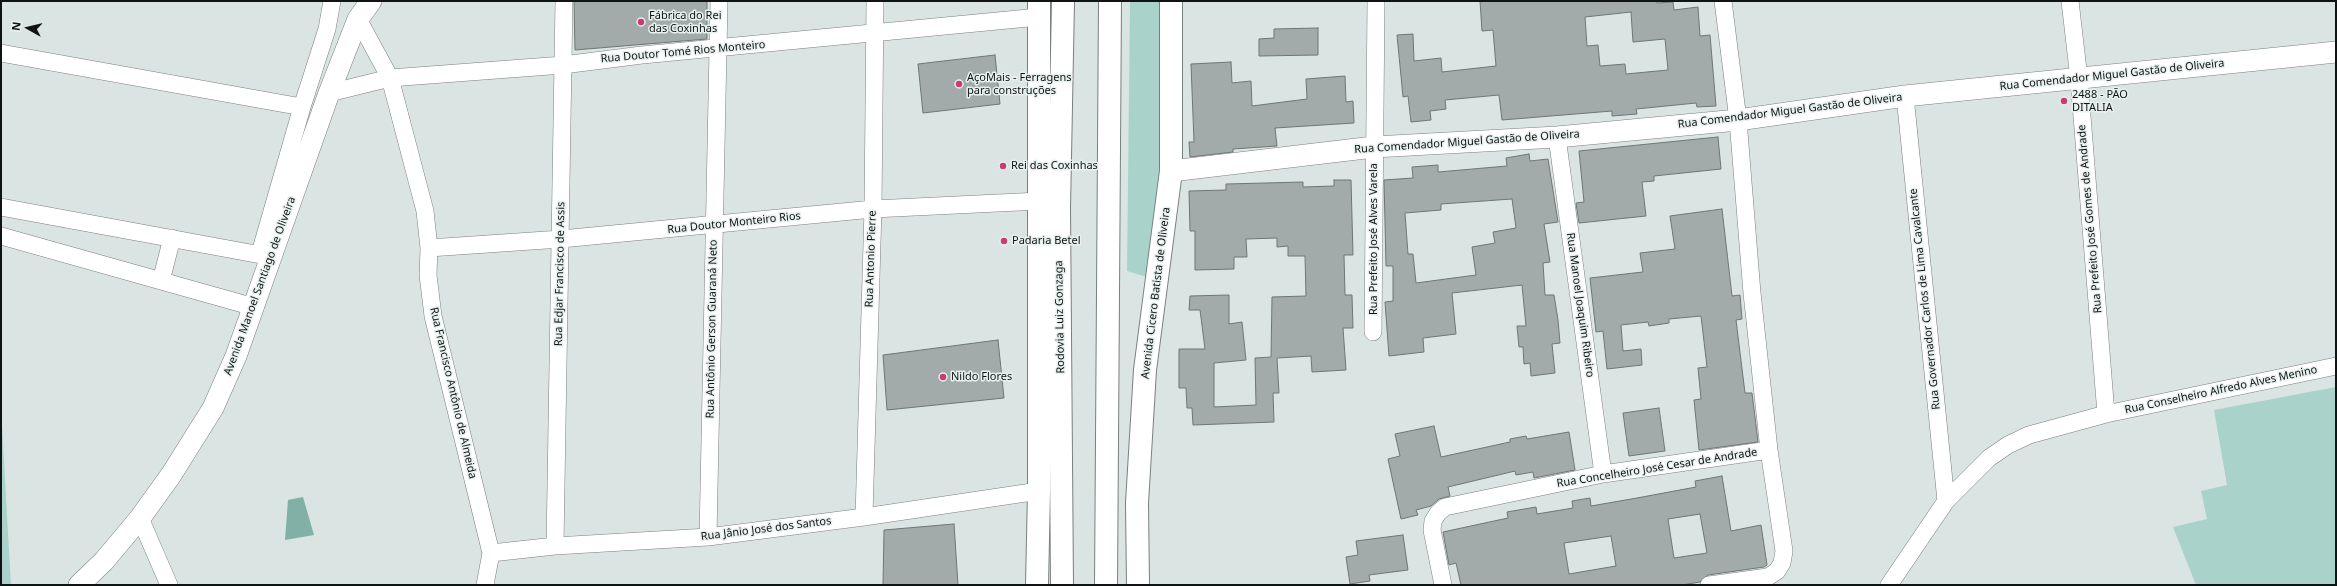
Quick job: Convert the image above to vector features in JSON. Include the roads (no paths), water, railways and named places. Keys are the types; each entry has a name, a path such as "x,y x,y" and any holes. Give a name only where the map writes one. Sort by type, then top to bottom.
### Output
{"main road":[{"name":"Rodovia Luiz Gonzaga","path":"1062,1 1059,209 1062,585"},
{"path":"1106,585 1110,1"},
{"name":"Avenida Cicero Batista de Oliveira","path":"1138,585 1137,503 1145,370 1171,171 1172,1"},
{"path":"1037,585 1039,491 1039,9"}],"street":[{"path":"1,226 3,207 266,255 302,107 327,28 332,1"},
{"name":"Avenida Manoel Santiago de Oliveira","path":"79,585 104,561 140,518 171,475 213,408 236,356 254,307 266,255 358,20 371,1"},
{"name":"Rua Edjar Francisco de Assis","path":"555,546 564,1"},
{"name":"Rua Antônio Gerson Guaraná Neto","path":"708,537 719,1"},
{"name":"Rua Antonio Pierre","path":"864,517 873,209 875,1"},
{"name":"Rua Prefeito José Alves Varela","path":"1373,332 1376,1"},
{"path":"1709,585 1768,576 1777,571 1782,563 1784,551 1769,450 1752,293 1738,120 1723,1"},
{"name":"Rua Prefeito José Gomes de Andrade","path":"2070,1 2079,79 2106,414"},
{"name":"Rua Doutor Tomé Rios Monteiro","path":"329,93 390,78 563,65 642,55 874,34 1039,9"},
{"name":"Rua Francisco Antônio de Almeida","path":"358,20 390,78 425,211 429,248 428,275 434,316 491,553 485,585"},
{"name":"Rua Comendador Miguel Gastão de Oliveira","path":"1171,171 1374,147 1557,137 1738,120 1905,96 2336,52"},
{"path":"1,53 302,107"},
{"name":"Rua Governador Carlos de Lima Cavalcante","path":"1905,96 1946,501"},
{"name":"Rua Manoel Joaquim Ribeiro","path":"1557,137 1602,474"},
{"name":"Rua Doutor Monteiro Rios","path":"429,248 714,225 873,209 1040,201"},
{"path":"1,236 254,307"},
{"path":"160,281 172,238"},
{"name":"Rua Conselheiro Alfredo Alves Menino","path":"1889,585 1946,501 1989,458 2008,445 2029,435 2106,414 2336,366"},
{"name":"Rua Concelheiro José Cesar de Andrade","path":"1443,585 1432,530 1433,521 1438,513 1445,507 1602,474 1769,450"},
{"name":"Rua Jânio José dos Santos","path":"491,553 555,546 708,537 864,517 1039,491"},
{"path":"140,518 169,585"}],"place":[{"name":"Fábrica do Rei das Coxinhas","path":"641,22"},
{"name":"AçoMais - Ferragens para construções","path":"959,84"},
{"name":"2488 - PÃO DITALIA","path":"2064,101"},
{"name":"Rei das Coxinhas","path":"1003,166"},
{"name":"Padaria Betel","path":"1004,241"},
{"name":"Nildo Flores","path":"943,377"}]}
